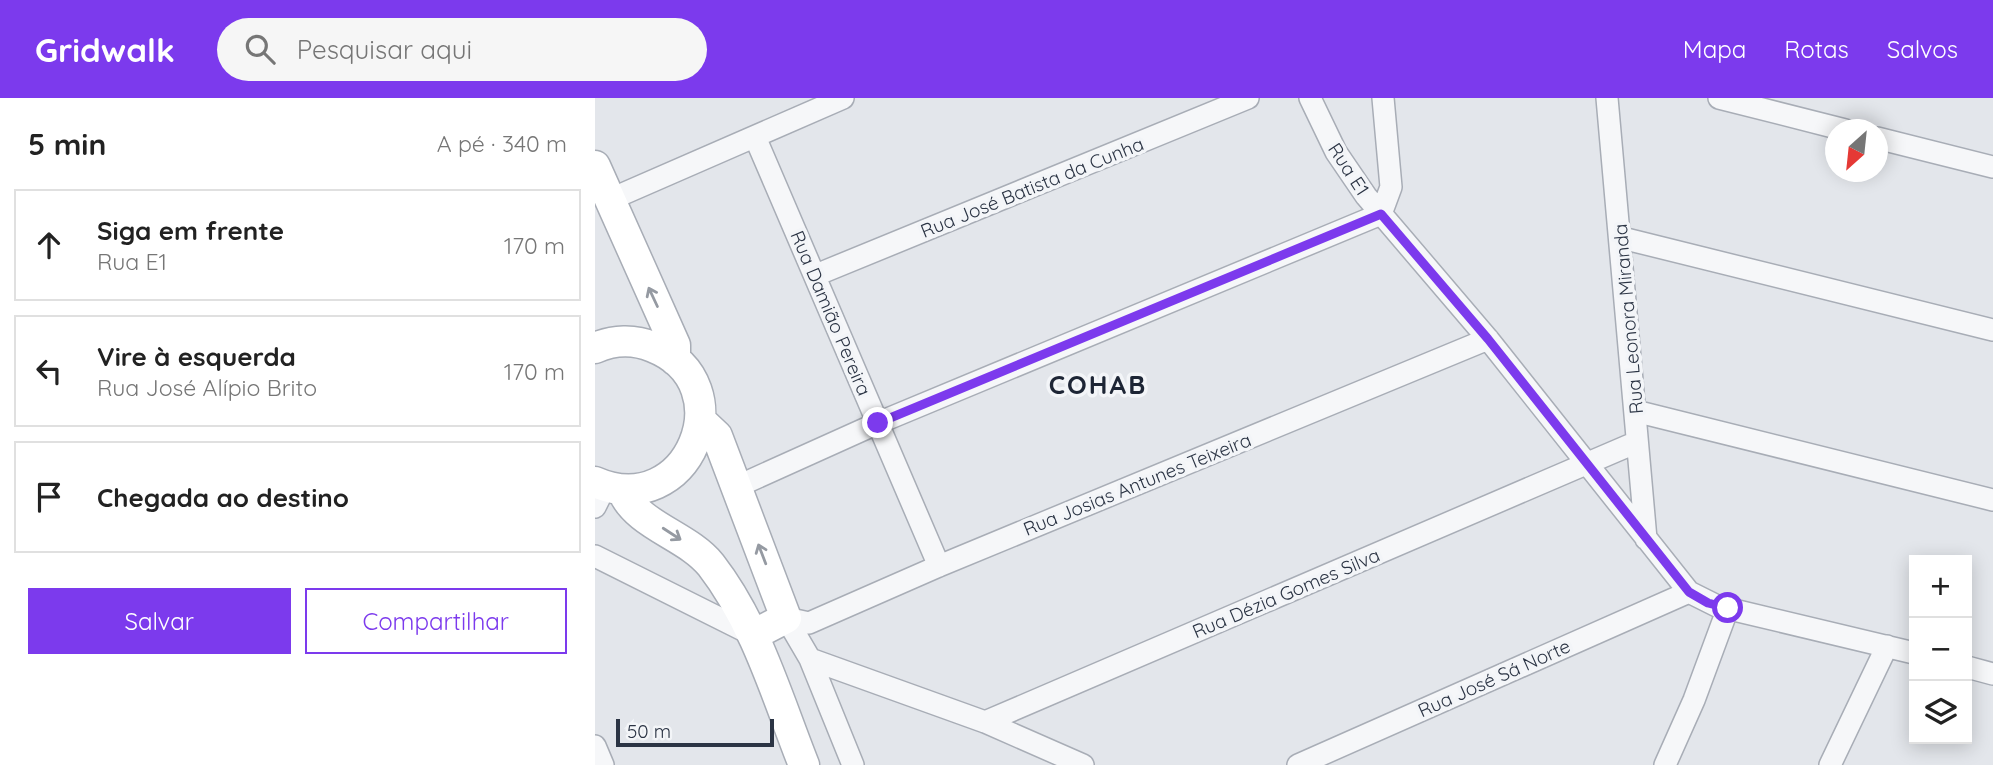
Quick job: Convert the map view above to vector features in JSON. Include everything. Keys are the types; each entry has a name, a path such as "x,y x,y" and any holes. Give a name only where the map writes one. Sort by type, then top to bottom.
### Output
{"street":[{"path":"609,200 843,98"},
{"name":"Rua José Batista da Cunha","path":"816,275 1248,98"},
{"name":"Rua E1","path":"1310,98 1343,164 1381,214 1488,339 1689,592 1708,603 1909,652"},
{"path":"736,487 878,423 1381,214 1391,187 1383,98"},
{"name":"Rua Leonora Miranda","path":"1607,98 1622,238 1647,540"},
{"path":"1719,98 1825,125"},
{"name":"Rua Damião Pereira","path":"755,136 939,566"},
{"path":"1888,141 1993,167"},
{"path":"595,166 675,345 675,360"},
{"path":"1622,238 1993,330"},
{"name":"Rua Josias Antunes Teixeira","path":"786,618 809,623 939,566 1488,339"},
{"path":"595,348 630,341 662,350 675,360 695,387 701,420 692,452 669,476 639,489 604,491"},
{"path":"1635,411 1993,500"},
{"path":"701,420 717,436 786,618 810,659 853,765"},
{"name":"Rua Dézia Gomes Silva","path":"985,722 1637,442"},
{"path":"604,491 627,502 636,511 693,547 710,565 753,635 804,765"},
{"path":"595,556 753,635"},
{"name":"Rua José Sá Norte","path":"1299,765 1689,592"},
{"path":"1665,765 1694,700 1728,608"},
{"path":"753,635 786,618"},
{"path":"1830,765 1887,646"},
{"path":"810,659 985,722 1083,765"},
{"path":"1972,668 1993,674"},
{"path":"595,746 603,765"}],"district":[{"name":"COHAB","path":"1098,384"}],"route":[{"path":"878,423 1381,214 1488,339 1689,592 1708,603 1728,608"}]}
